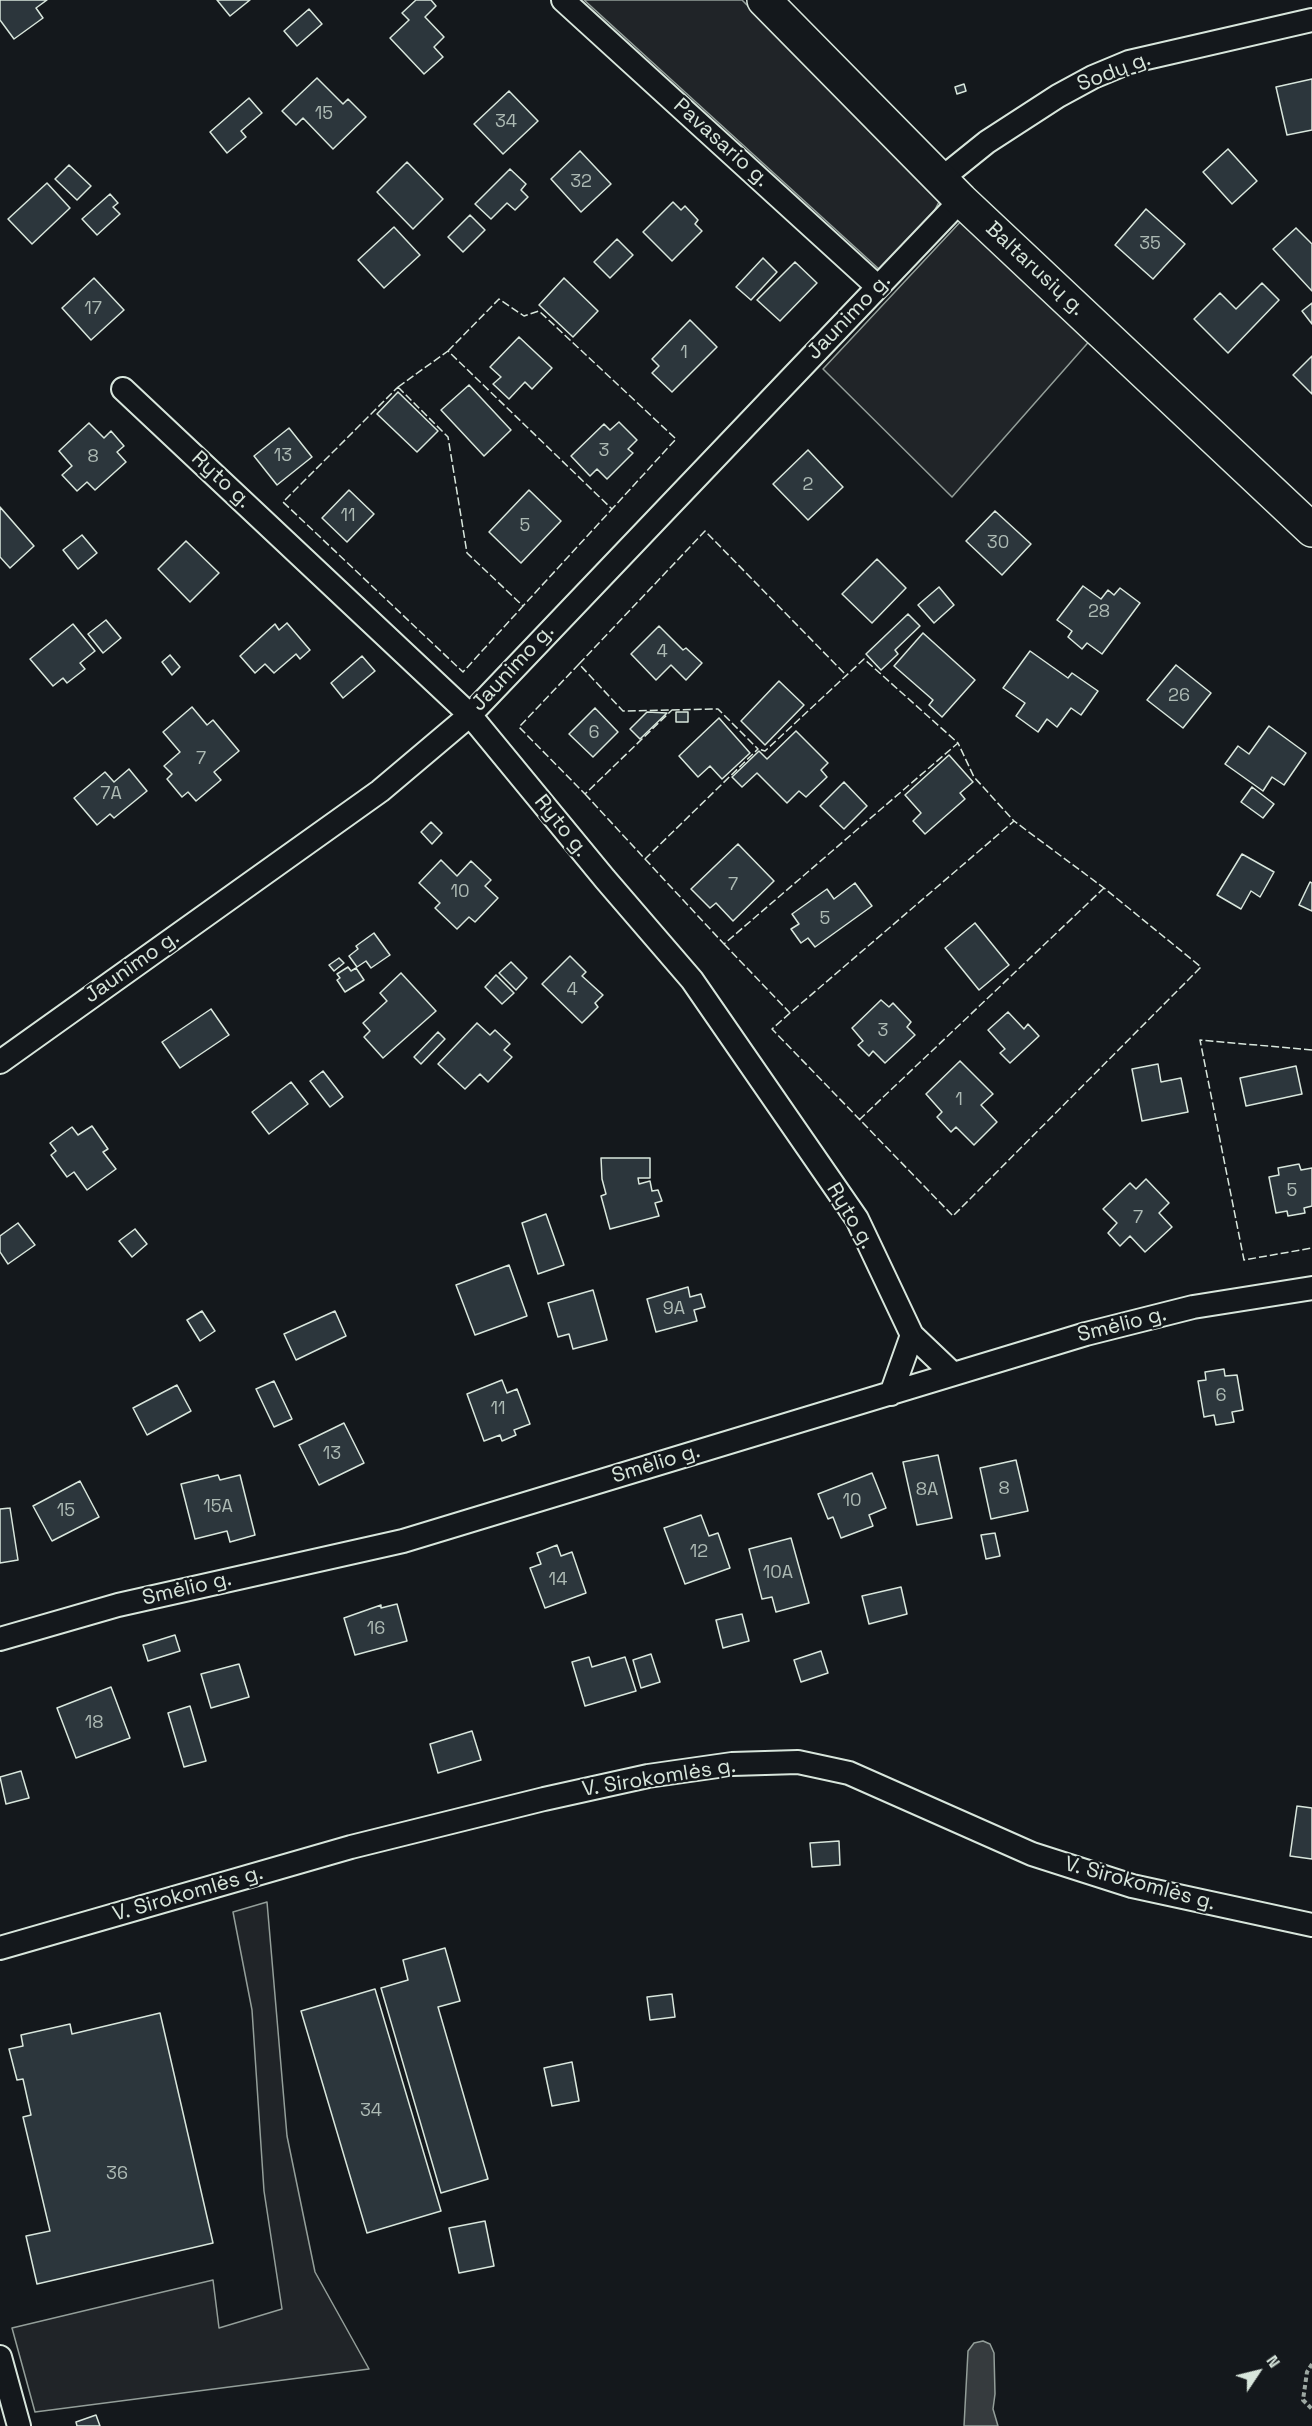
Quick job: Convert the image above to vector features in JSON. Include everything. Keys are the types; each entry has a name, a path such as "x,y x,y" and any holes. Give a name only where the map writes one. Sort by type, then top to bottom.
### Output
{"main road":[{"name":"Baltarusių g.","path":"764,0 951,189 1312,530"}],"street":[{"name":"Pavasario g.","path":"563,0 879,286"},
{"name":"Sodų g.","path":"951,189 987,142 1058,96 1093,77 1129,62 1312,20"},
{"name":"Jaunimo g.","path":"0,1062 380,791 470,715 879,286 951,189"},
{"name":"Ryto g.","path":"123,388 470,715 605,879 692,980 857,1219 912,1335 953,1374"},
{"name":"Smėlio g.","path":"0,1639 118,1605 403,1540 1086,1334 1193,1307 1312,1288"},
{"path":"891,1394 912,1335"},
{"name":"V. Sirokomlės g.","path":"0,1948 351,1847 544,1799 648,1776 732,1764 798,1762 849,1773 1032,1854 1132,1886 1312,1925"},
{"path":"0,2356 19,2426"}],"path":[{"path":"1312,2364 1307,2372 1303,2400 1312,2409"}],"shaded area":[{"path":"584,0 742,0 940,200 928,223 880,270"},
{"path":"963,219 1093,337 952,497 823,369"},
{"path":"267,1902 287,2136 315,2272 369,2369 35,2412 12,2328 213,2280 219,2328 282,2309 264,2191 252,2010 233,1912"},
{"path":"983,2341 990,2344 994,2353 993,2409 998,2426 964,2426 968,2351 974,2343"}],"building":[{"path":"0,0 47,0 36,8 43,18 14,39 0,20"},
{"path":"217,0 250,0 230,16"},
{"path":"416,0 431,0 436,6 425,17 444,37 434,47 443,57 424,74 390,38 409,20 402,13"},
{"path":"309,9 322,24 297,46 284,31"},
{"path":"317,78 343,104 348,99 366,117 333,149 303,118 296,125 282,111"},
{"path":"1312,79 1312,130 1287,135 1276,87"},
{"path":"964,84 966,91 957,94 955,87"},
{"path":"509,91 538,121 503,154 474,124"},
{"path":"249,98 262,113 241,131 246,137 227,153 210,132"},
{"path":"1228,149 1257,181 1232,204 1203,172"},
{"path":"580,151 611,184 581,212 551,179"},
{"path":"407,162 443,199 413,229 377,192"},
{"path":"69,165 91,186 77,200 55,179"},
{"path":"510,169 526,184 521,190 528,197 515,210 507,203 491,219 475,204"},
{"path":"47,183 70,208 32,244 8,219"},
{"path":"110,194 118,203 113,207 120,214 97,235 82,219"},
{"path":"673,202 681,210 685,206 698,220 695,224 702,231 672,261 643,232"},
{"path":"1146,209 1185,244 1153,279 1115,245"},
{"path":"470,215 485,230 463,252 448,237"},
{"path":"394,227 420,255 384,288 358,260"},
{"path":"1296,228 1312,244 1312,291 1273,249"},
{"path":"617,239 633,255 610,278 594,262"},
{"path":"763,258 777,272 751,300 736,287"},
{"path":"795,262 817,283 780,321 757,300"},
{"path":"94,278 124,310 91,340 62,308"},
{"path":"564,278 598,311 573,337 539,305"},
{"path":"1262,283 1279,300 1228,353 1194,319 1220,293 1236,309"},
{"path":"1312,303 1312,324 1302,311"},
{"path":"690,320 717,347 672,392 652,373 659,366 652,359"},
{"path":"519,337 552,368 532,389 525,382 509,399 493,384 501,377 490,367"},
{"path":"1312,356 1312,394 1293,375"},
{"path":"469,385 511,430 484,456 441,410"},
{"path":"398,392 438,431 417,452 377,414"},
{"path":"619,422 637,440 628,449 633,453 607,479 597,469 590,476 571,456 604,424 610,430"},
{"path":"89,423 104,438 111,431 124,446 117,452 126,462 95,490 87,482 77,491 62,475 72,466 59,451"},
{"path":"289,428 312,457 277,485 254,456"},
{"path":"808,450 843,487 808,520 773,484"},
{"path":"349,490 374,514 347,542 322,518"},
{"path":"529,490 561,521 521,563 489,532"},
{"path":"0,507 34,546 10,568 0,557"},
{"path":"995,511 1031,544 1002,575 966,541"},
{"path":"82,535 97,553 78,569 63,550"},
{"path":"186,541 219,573 190,602 158,569"},
{"path":"877,559 906,588 872,623 842,594"},
{"path":"1083,586 1101,599 1108,590 1114,595 1120,588 1140,603 1102,654 1087,643 1082,649 1068,637 1072,631 1057,620"},
{"path":"939,587 954,605 934,623 918,605"},
{"path":"908,614 920,626 895,650 898,654 881,670 866,654"},
{"path":"106,620 121,638 103,653 88,634"},
{"path":"287,623 310,650 300,659 296,654 274,673 265,664 255,673 240,656 275,624 279,630"},
{"path":"73,624 95,651 80,663 85,669 67,683 63,678 53,686 30,659"},
{"path":"659,626 683,650 686,648 702,663 686,680 671,665 656,680 631,654"},
{"path":"923,633 975,680 942,717 929,705 933,700 894,666"},
{"path":"1030,651 1068,678 1072,673 1098,691 1081,715 1071,708 1057,727 1047,719 1038,732 1016,716 1025,703 1003,688"},
{"path":"170,655 180,667 172,675 162,662"},
{"path":"362,656 375,671 343,698 331,683"},
{"path":"1176,665 1211,693 1183,728 1147,700"},
{"path":"779,681 804,705 765,745 741,721"},
{"path":"192,707 207,725 213,720 239,751 214,772 221,780 196,801 188,792 182,797 167,779 172,774 164,766 180,752 163,732"},
{"path":"595,708 618,732 593,757 569,734"},
{"path":"647,712 667,713 640,739 630,729"},
{"path":"676,712 688,712 688,722 676,722"},
{"path":"719,718 750,753 722,779 710,766 698,777 679,756"},
{"path":"1269,726 1306,753 1284,785 1272,777 1263,791 1225,764 1238,746 1249,754"},
{"path":"796,731 828,763 821,770 827,777 806,797 799,791 787,803 757,773 742,787 732,777 759,751 767,759"},
{"path":"949,755 973,782 960,793 965,799 925,834 913,821 921,813 905,795"},
{"path":"129,769 147,791 114,818 110,814 97,825 74,798 105,772 114,782"},
{"path":"844,782 867,806 844,829 820,806"},
{"path":"1252,787 1274,804 1263,818 1241,802"},
{"path":"431,822 442,833 432,844 421,832"},
{"path":"738,844 774,881 733,921 716,903 710,908 691,889"},
{"path":"1242,854 1274,872 1260,897 1251,891 1241,909 1217,895"},
{"path":"441,860 457,876 471,861 491,880 485,886 498,898 475,922 469,917 457,929 435,908 440,903 419,883"},
{"path":"1310,882 1312,883 1312,911 1299,905"},
{"path":"855,883 872,906 815,947 808,938 801,943 791,929 799,924 792,914 827,889 834,899"},
{"path":"975,923 1009,965 979,990 945,948"},
{"path":"374,933 390,955 371,968 366,961 357,967 349,956 358,949 356,946"},
{"path":"570,956 586,972 582,976 603,995 595,1003 598,1007 582,1023 542,984"},
{"path":"339,958 344,963 334,971 329,965"},
{"path":"511,962 527,978 516,990 499,973"},
{"path":"348,967 351,971 356,968 364,980 345,992 337,980 340,978 337,974"},
{"path":"401,973 436,1011 383,1058 364,1037 370,1031 363,1023 387,1001 380,993"},
{"path":"496,975 514,993 502,1004 485,987"},
{"path":"881,1000 889,1007 893,1003 911,1022 907,1027 915,1035 885,1063 873,1051 869,1056 858,1045 863,1041 852,1028"},
{"path":"211,1009 229,1035 180,1068 162,1042"},
{"path":"1008,1012 1024,1029 1028,1024 1039,1036 1010,1063 1000,1053 1005,1049 988,1030"},
{"path":"477,1023 490,1035 495,1030 510,1044 504,1050 512,1057 488,1082 480,1074 465,1089 438,1064"},
{"path":"438,1032 445,1039 421,1064 414,1057"},
{"path":"960,1061 993,1094 981,1105 997,1122 974,1145 956,1127 951,1132 937,1117 942,1112 926,1094"},
{"path":"1158,1064 1161,1082 1181,1078 1188,1112 1142,1121 1132,1069"},
{"path":"1296,1066 1302,1094 1246,1106 1240,1078"},
{"path":"323,1071 343,1097 330,1107 310,1081"},
{"path":"291,1082 308,1104 269,1134 252,1112"},
{"path":"92,1126 108,1149 103,1152 116,1169 87,1190 74,1172 67,1177 51,1155 56,1151 50,1143 72,1127 78,1135"},
{"path":"601,1158 650,1158 650,1178 638,1178 639,1184 650,1181 652,1191 658,1190 662,1201 655,1203 659,1216 610,1229 601,1196 606,1194 602,1179"},
{"path":"1299,1164 1301,1170 1312,1168 1312,1206 1304,1208 1305,1213 1288,1216 1287,1211 1276,1213 1269,1177 1279,1175 1278,1168"},
{"path":"1146,1179 1169,1203 1159,1213 1172,1227 1145,1252 1130,1236 1120,1246 1108,1233 1117,1223 1103,1209 1130,1183 1136,1189"},
{"path":"546,1214 564,1265 538,1274 522,1223"},
{"path":"18,1223 35,1245 8,1264 0,1252 0,1236"},
{"path":"135,1229 147,1244 132,1257 119,1241"},
{"path":"509,1265 527,1316 475,1335 456,1285"},
{"path":"688,1287 690,1297 701,1294 705,1307 694,1310 697,1321 656,1332 647,1299"},
{"path":"593,1290 607,1340 573,1349 569,1334 558,1337 548,1303"},
{"path":"202,1311 215,1331 200,1341 187,1320"},
{"path":"335,1311 346,1336 296,1360 284,1334"},
{"path":"1224,1369 1225,1376 1237,1375 1243,1410 1232,1412 1234,1422 1216,1425 1214,1415 1204,1417 1198,1381 1206,1380 1205,1372"},
{"path":"502,1380 507,1393 517,1389 530,1424 514,1430 516,1435 502,1441 500,1435 484,1441 467,1394"},
{"path":"274,1381 292,1419 274,1427 256,1389"},
{"path":"177,1385 191,1411 147,1435 133,1408"},
{"path":"344,1423 364,1463 319,1485 299,1445"},
{"path":"938,1455 952,1518 917,1525 903,1462"},
{"path":"1016,1460 1028,1511 991,1519 980,1468"},
{"path":"872,1473 886,1508 869,1515 873,1526 841,1538 833,1517 828,1519 818,1494"},
{"path":"218,1475 220,1480 240,1475 255,1535 230,1542 227,1531 195,1539 181,1484"},
{"path":"80,1481 99,1517 52,1541 33,1506"},
{"path":"10,1508 18,1560 0,1563 0,1509"},
{"path":"701,1515 709,1536 718,1533 730,1568 685,1584 664,1528"},
{"path":"995,1533 1000,1556 986,1559 981,1535"},
{"path":"791,1538 809,1603 776,1612 772,1597 762,1599 749,1549"},
{"path":"557,1545 561,1556 572,1552 586,1593 545,1608 530,1568 541,1564 537,1553"},
{"path":"901,1587 907,1614 869,1624 862,1596"},
{"path":"397,1604 407,1641 355,1655 344,1618 381,1605 381,1608"},
{"path":"742,1614 749,1641 723,1648 716,1620"},
{"path":"175,1635 180,1651 148,1661 143,1645"},
{"path":"821,1651 828,1673 801,1682 794,1660"},
{"path":"651,1654 660,1682 641,1688 633,1660"},
{"path":"589,1657 592,1667 625,1657 636,1691 585,1706 572,1662"},
{"path":"239,1664 249,1697 211,1708 201,1674"},
{"path":"111,1687 130,1738 76,1758 57,1708"},
{"path":"190,1706 206,1761 184,1767 168,1713"},
{"path":"472,1731 481,1760 438,1773 430,1744"},
{"path":"21,1771 29,1798 6,1804 0,1777"},
{"path":"1297,1806 1312,1808 1312,1859 1290,1856"},
{"path":"839,1841 840,1865 812,1867 810,1843"},
{"path":"445,1948 460,2001 438,2007 488,2179 441,2193 381,1988 408,1980 403,1960"},
{"path":"375,1989 441,2211 367,2233 301,2011"},
{"path":"672,1994 675,2017 650,2020 647,1997"},
{"path":"160,2013 213,2243 37,2284 26,2236 50,2231 23,2117 31,2115 23,2079 17,2080 9,2049 23,2046 21,2035 70,2024 72,2034"},
{"path":"572,2062 579,2101 552,2106 544,2068"},
{"path":"485,2221 494,2266 459,2273 449,2228"},
{"path":"96,2415 100,2426 77,2426 76,2422"}],"fence":[{"path":"448,351 499,299 524,316 539,311 676,439 612,509"},
{"path":"398,387 448,351 612,509 523,606"},
{"path":"398,387 448,437 467,553 523,606 463,672 283,502 398,387"},
{"path":"579,664 705,531 846,675"},
{"path":"645,859 724,944 958,743 864,659 765,751 758,749"},
{"path":"585,794 645,859 758,749 718,709 623,711 579,664 519,727 585,794 672,710"},
{"path":"724,944 790,1013 1014,821 974,777 958,743"},
{"path":"790,1013 772,1029 953,1216 1201,967 1104,888 1014,821"},
{"path":"859,1120 1104,888"},
{"path":"1312,1050 1200,1040 1244,1260 1312,1248"}]}
